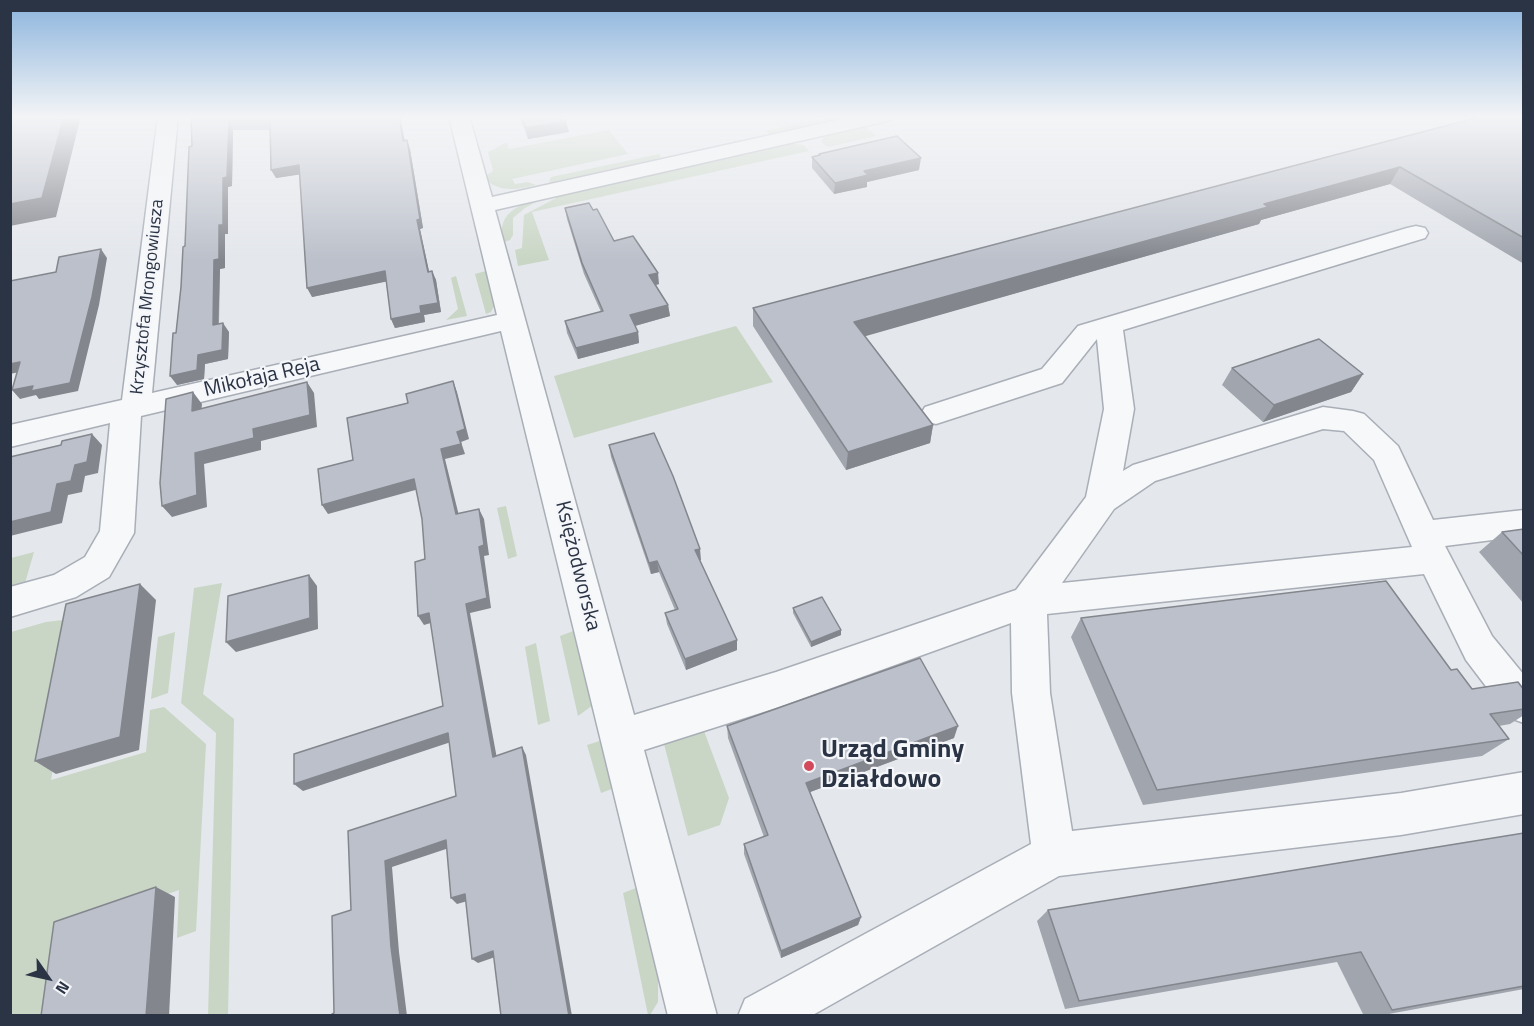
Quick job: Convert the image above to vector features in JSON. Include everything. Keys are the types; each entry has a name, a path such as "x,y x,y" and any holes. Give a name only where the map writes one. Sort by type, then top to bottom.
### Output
{"street":[{"name":"Krzysztofa Mrongowiusza","path":"10,602 64,587 97,567 117,533 121,460 132,408 162,164"},
{"name":"Księżodworska","path":"472,164 693,1016"},
{"path":"484,206 667,164"},
{"path":"936,414 1053,376 1088,332 1416,233"},
{"name":"Mikołaja Reja","path":"10,436 513,320"},
{"path":"1102,500 1119,409 1109,326"},
{"path":"1054,855 1031,693 1029,601 1102,500 1144,473 1323,418 1353,422 1387,454 1428,547 1479,648 1524,705"},
{"path":"621,738 776,690 1029,601 1428,547 1524,523"},
{"path":"762,1016 1054,855 1401,814 1524,793"}],"green space":[{"path":"491,164 582,164 512,179 515,184 528,182 536,185 522,188 508,189 495,186 484,177 493,171"},
{"path":"613,164 636,164 549,183 551,177"},
{"path":"693,164 751,164 532,212 549,260 518,266 515,250 522,248 524,215 556,198 555,194"},
{"path":"539,199 513,218 513,235 510,240 504,242 502,233 505,218 523,204"},
{"path":"486,271 495,304 491,312 486,314 475,274"},
{"path":"456,276 467,316 446,320 458,309 451,278"},
{"path":"736,326 773,382 574,438 554,376"},
{"path":"506,506 517,556 508,559 497,508"},
{"path":"34,552 23,590 11,593 11,558"},
{"path":"222,583 203,694 234,719 228,1015 208,1016 216,733 181,703 194,588"},
{"path":"80,618 51,780 146,752 150,710 164,707 206,744 196,931 177,938 179,890 75,927 64,1015 11,1016 11,632 46,622"},
{"path":"576,630 593,705 578,716 560,636"},
{"path":"175,632 168,693 151,699 158,637"},
{"path":"536,643 550,721 538,725 525,647"},
{"path":"704,731 729,798 720,825 688,836 664,744"},
{"path":"603,740 617,787 601,793 587,745"},
{"path":"636,888 658,979 658,1002 650,1015 648,1015 623,893"}],"building":[{"path":"10,164 51,164 42,198 10,204"},
{"path":"188,164 227,164 227,177 223,178 223,225 219,225 219,259 214,260 213,325 223,323 222,350 198,355 197,370 170,376 173,333 176,333 183,247 185,246"},
{"path":"271,164 411,164 420,219 417,220 428,272 432,271 438,303 420,306 421,313 391,319 385,271 307,288 299,165 271,170"},
{"path":"818,164 895,164 864,171 868,175 835,183"},
{"path":"1301,164 1524,164 1524,238 1400,167 1264,204 1268,207 854,322 933,425 848,452 753,308"},
{"path":"589,203 593,210 597,209 614,241 633,236 658,273 649,275 668,305 630,315 638,332 576,348 565,321 603,311 582,263 565,208"},
{"path":"101,249 92,297 70,383 31,391 33,386 12,390 20,362 10,364 10,281 56,272 59,257"},
{"path":"1319,339 1363,374 1274,405 1232,368"},
{"path":"453,381 465,429 457,432 461,444 441,449 456,514 479,509 484,545 479,547 487,598 466,604 493,757 522,747 569,1016 501,1016 493,951 472,959 465,894 451,898 446,840 385,861 391,947 400,1016 329,1016 334,1013 332,916 351,910 348,831 456,796 448,733 294,784 294,754 443,706 429,613 418,616 415,562 425,559 422,519 414,479 322,505 318,469 353,460 347,418 408,403 406,394"},
{"path":"307,382 310,415 253,429 254,438 195,453 197,495 162,506 160,483 166,399 193,392 192,411"},
{"path":"654,433 673,476 700,549 695,550 737,640 685,659 665,613 678,609 657,561 649,563 609,445"},
{"path":"92,434 87,462 75,465 71,481 57,484 51,512 10,522 10,457 61,445 62,441"},
{"path":"1524,529 1524,556 1502,532"},
{"path":"309,575 310,618 226,642 228,596"},
{"path":"1386,581 1451,670 1457,669 1472,689 1518,682 1524,690 1524,709 1490,714 1509,739 1157,790 1081,618"},
{"path":"140,584 120,737 35,761 66,604"},
{"path":"822,597 841,630 811,642 793,608"},
{"path":"920,658 958,726 806,783 861,917 781,951 744,844 768,835 727,726"},
{"path":"1524,833 1524,986 1392,1010 1361,952 1079,1001 1048,910"},
{"path":"156,887 146,1016 41,1016 54,922"}],"place":[{"name":"Urząd Gminy Działdowo","path":"809,766"}]}
